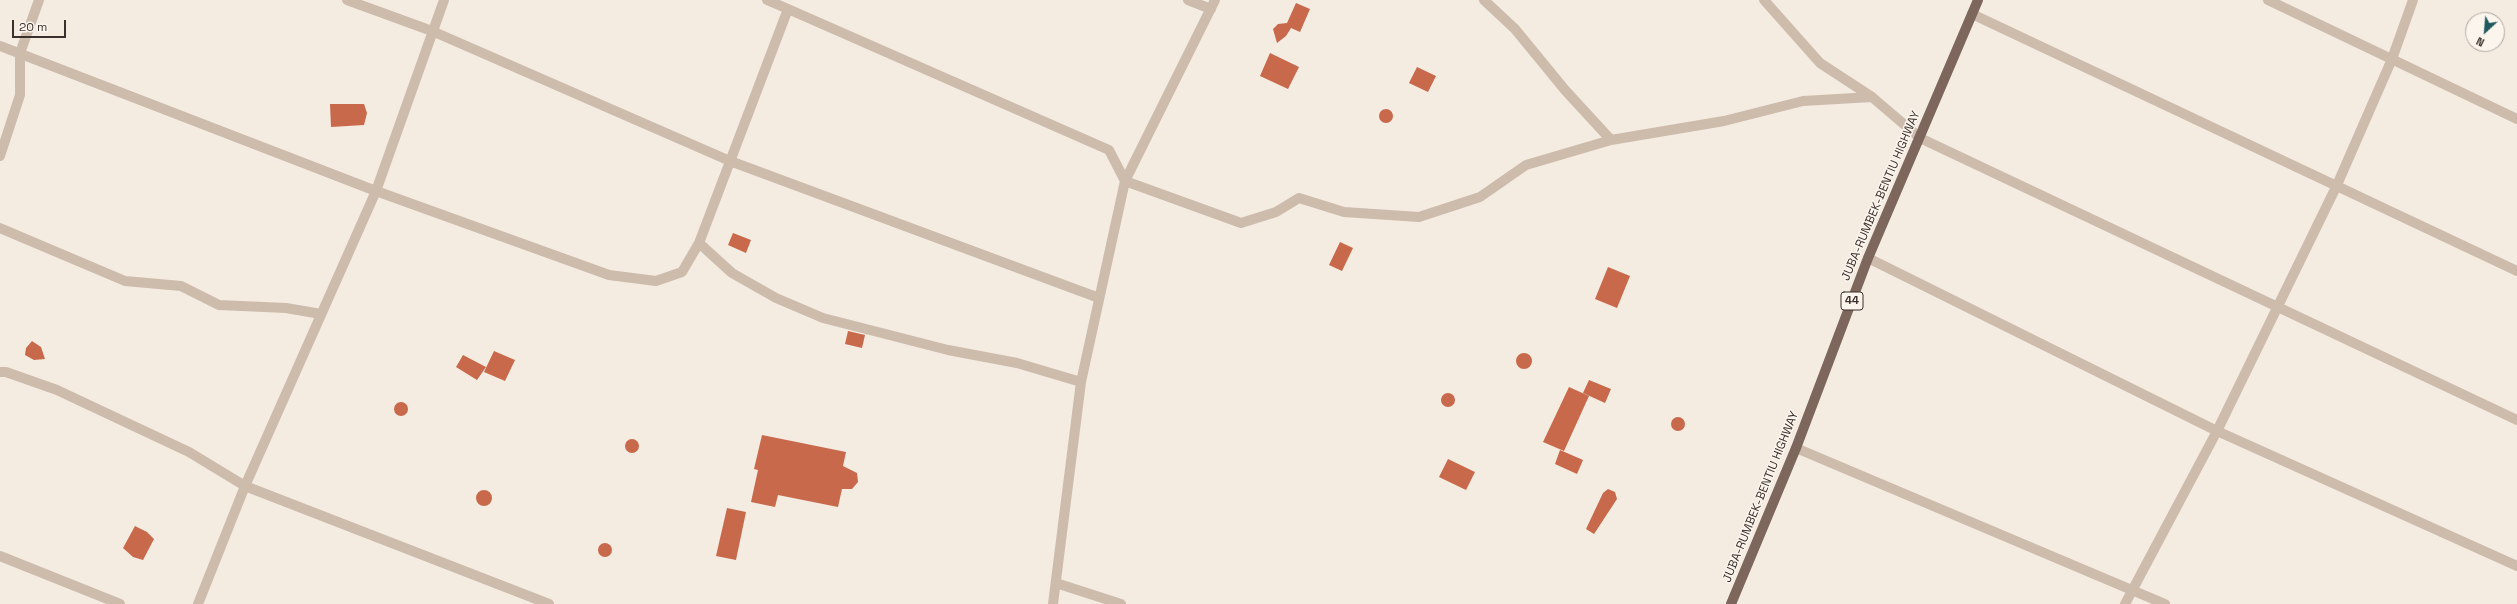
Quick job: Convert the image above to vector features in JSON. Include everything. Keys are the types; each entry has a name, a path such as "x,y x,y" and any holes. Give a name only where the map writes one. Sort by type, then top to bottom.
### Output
{"main road":[{"name":"JUBA-RUMBEK-BENTIU HIGHWAY","path":"1732,604 1796,448 1868,258 1978,0"}],"street":[{"path":"0,156 20,95 20,53 39,0"},
{"path":"347,0 432,31 730,161 1099,298"},
{"path":"198,604 245,486 376,191 444,0"},
{"path":"767,0 1109,150 1125,181 1241,223 1276,212 1299,198 1344,212 1419,217 1480,197 1526,165 1611,140 1724,121 1803,101 1872,97"},
{"path":"1053,604 1081,382 1125,181 1213,4 1188,0"},
{"path":"1484,0 1515,29 1565,90 1611,140"},
{"path":"1764,0 1820,63 1872,97 1920,138 2517,420"},
{"path":"2268,0 2517,119"},
{"path":"2125,604 2218,431 2338,185 2392,60 2413,0"},
{"path":"0,46 376,191 609,275 656,281 682,272 699,243 788,9"},
{"path":"1972,14 2338,185 2517,271"},
{"path":"0,228 125,280 181,286 219,305 286,308 321,314"},
{"path":"699,243 732,273 776,298 823,318 948,350 1016,363 1081,382"},
{"path":"1868,258 2218,431 2517,566"},
{"path":"0,372 6,372 56,390 189,452 245,486 549,604"},
{"path":"1796,448 2165,604"},
{"path":"0,556 120,604"},
{"path":"1056,583 1121,604"}],"building":[{"path":"1296,3 1310,9 1300,32 1291,28 1286,36 1277,43 1273,29 1278,24 1287,23"},
{"path":"1270,53 1299,67 1288,89 1260,76"},
{"path":"1417,67 1436,76 1428,92 1409,83"},
{"path":"330,104 364,104 367,113 364,125 331,127"},
{"path":"1383,109 1389,109 1393,113 1393,119 1389,123 1383,123 1379,119 1379,113"},
{"path":"733,233 751,240 746,253 728,245"},
{"path":"1340,242 1353,248 1342,271 1329,265"},
{"path":"1608,267 1630,276 1617,308 1595,299"},
{"path":"848,331 865,335 862,348 845,344"},
{"path":"32,341 41,347 45,359 34,360 25,355 26,348"},
{"path":"494,351 515,360 505,381 484,372"},
{"path":"1524,353 1531,358 1532,361 1527,368 1524,369 1517,364 1516,361 1521,354"},
{"path":"463,355 486,367 477,380 456,367"},
{"path":"1589,380 1611,389 1605,403 1583,393"},
{"path":"1569,387 1589,396 1564,451 1543,442"},
{"path":"1445,393 1451,393 1455,397 1455,403 1451,407 1445,407 1441,403 1441,397"},
{"path":"398,402 404,402 408,406 408,412 404,416 398,416 394,412 394,406"},
{"path":"1675,417 1681,417 1685,421 1685,427 1681,431 1675,431 1671,427 1671,421"},
{"path":"762,435 846,452 843,466 857,473 858,482 852,489 842,489 838,507 778,495 775,507 751,502 758,470 754,469"},
{"path":"629,439 635,439 639,443 639,449 635,453 629,453 625,449 625,443"},
{"path":"1560,450 1583,460 1577,474 1555,464"},
{"path":"1448,459 1475,472 1466,490 1439,477"},
{"path":"1608,489 1615,492 1617,499 1594,534 1586,529 1603,493"},
{"path":"481,490 487,490 492,495 490,504 487,506 481,506 476,501 476,495"},
{"path":"727,508 746,512 736,560 716,556"},
{"path":"135,526 147,532 154,539 143,560 133,557 123,548"},
{"path":"602,543 608,543 612,547 612,553 608,557 602,557 598,553 598,547"}]}
